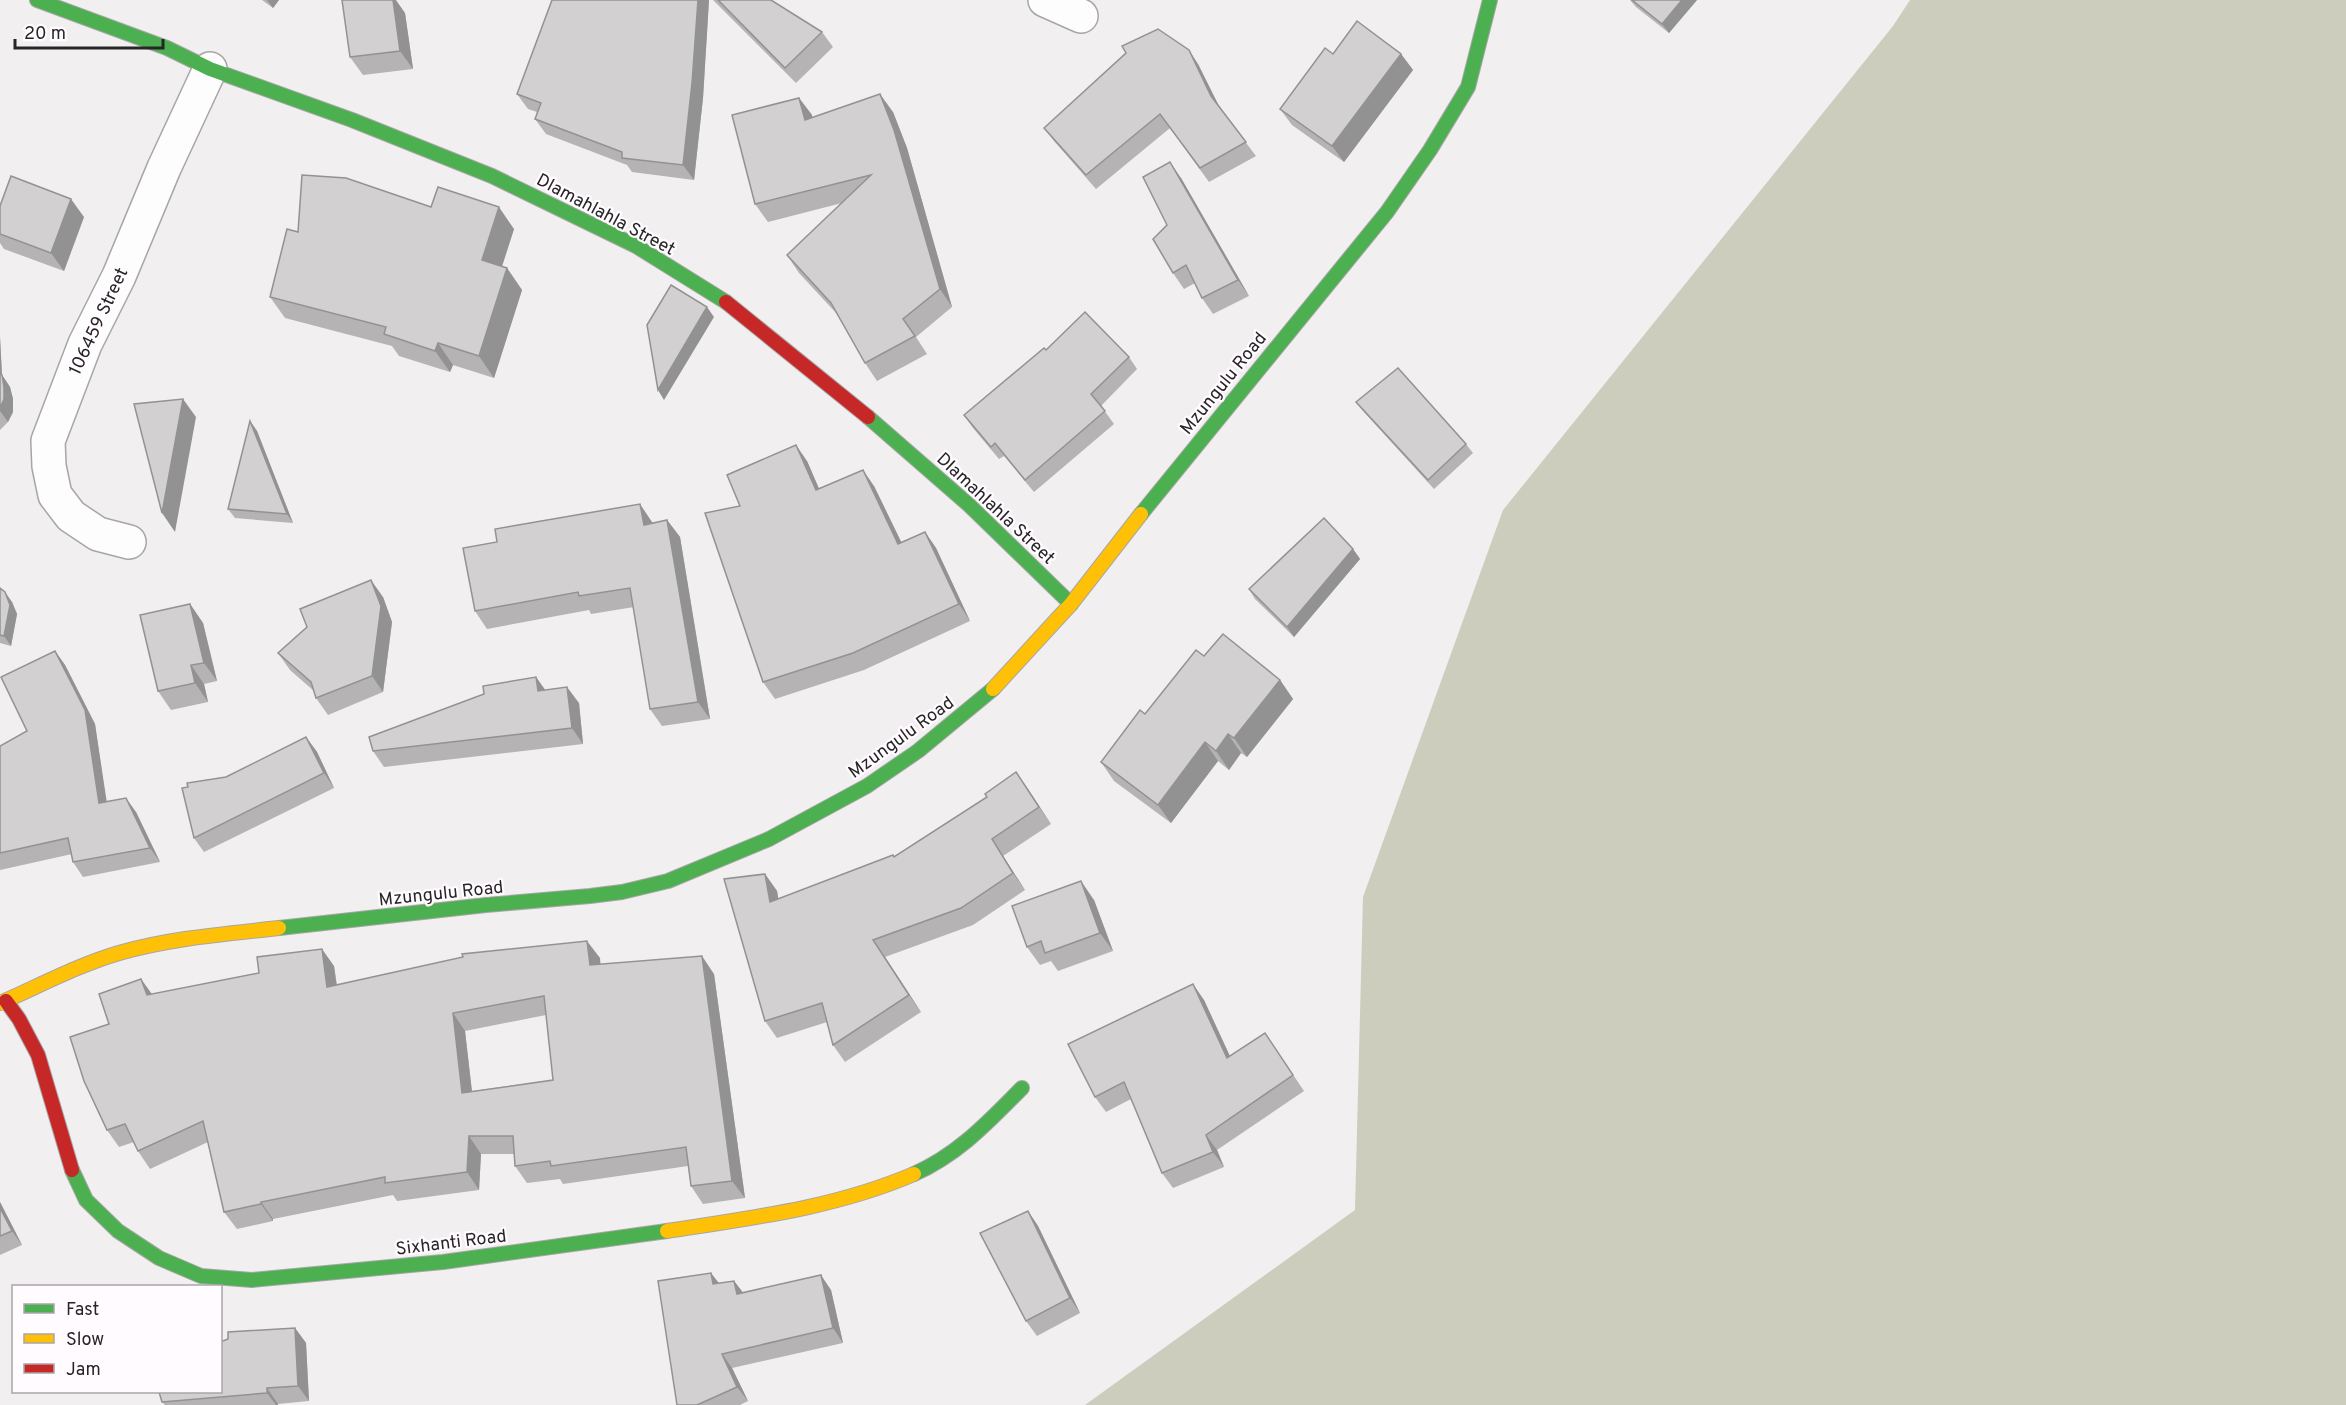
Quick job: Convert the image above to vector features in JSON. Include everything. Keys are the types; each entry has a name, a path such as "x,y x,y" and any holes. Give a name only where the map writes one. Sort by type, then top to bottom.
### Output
{"street":[{"name":"Dlamahlahla Street","path":"37,0 167,48 210,69 352,120 492,176 636,246 735,308 849,400 969,505 1071,604"},
{"path":"1045,0 1081,16"},
{"name":"Mzungulu Road","path":"3,1002 119,953 182,939 486,905 590,896 668,880 787,830 867,786 918,751 997,686 1071,604 1153,498 1387,212 1430,150 1468,87 1488,17 1490,0"},
{"name":"106459 Street","path":"129,542 98,534 71,516 55,495 49,466 48,441 85,344 119,276 164,168 210,69"},
{"name":"Sixhanti Road","path":"3,1002 20,1019 38,1055 71,1168 86,1200 118,1231 159,1258 201,1276 252,1280 443,1262 597,1242 805,1209 890,1184 934,1165 968,1142 1022,1088"}],"green space":[{"path":"1910,0 2346,0 2346,1405 1085,1405 1355,1210 1363,897 1503,510 1893,26"}],"building":[{"path":"342,0 393,0 400,51 350,57"},
{"path":"552,0 698,0 683,165 622,158 622,152 535,119 541,103 517,94"},
{"path":"718,0 771,0 822,32 785,68"},
{"path":"1632,0 1682,0 1662,24"},
{"path":"1357,21 1401,54 1332,146 1280,109 1325,48 1333,54"},
{"path":"1158,29 1189,50 1211,96 1246,142 1200,168 1160,114 1086,175 1044,128 1126,53 1122,46"},
{"path":"880,94 894,130 940,289 903,319 915,336 865,363 831,303 787,255 871,175 755,204 732,115 799,98 805,120"},
{"path":"1170,162 1238,280 1202,298 1186,265 1173,273 1153,239 1167,225 1143,177"},
{"path":"302,175 346,178 431,207 438,187 499,207 482,260 507,268 479,356 438,343 435,351 384,334 386,327 270,297 287,229 298,232"},
{"path":"11,176 71,199 51,253 0,234 0,206"},
{"path":"671,285 707,307 658,390 647,325"},
{"path":"1085,312 1129,357 1091,394 1105,411 1025,480 995,443 991,447 964,415 1044,348 1046,350"},
{"path":"1398,368 1466,444 1428,480 1356,402"},
{"path":"0,373 4,387 4,399 0,408"},
{"path":"183,399 162,513 134,404"},
{"path":"250,421 287,514 228,509"},
{"path":"796,445 816,490 863,470 898,544 925,532 959,604 853,653 763,682 705,513 740,506 727,475"},
{"path":"640,504 644,525 667,520 698,702 650,709 630,588 579,596 578,592 475,611 463,548 497,542 495,529"},
{"path":"1324,518 1353,549 1287,627 1249,589"},
{"path":"371,580 381,606 372,676 316,698 311,682 278,653 307,627 300,609"},
{"path":"0,588 5,592 10,605 4,636 0,635"},
{"path":"190,604 204,663 191,665 195,683 158,691 140,615"},
{"path":"1223,634 1280,680 1234,738 1228,734 1216,751 1205,742 1158,805 1101,762 1140,710 1145,714 1196,650 1204,656"},
{"path":"55,651 85,710 99,803 126,798 150,848 73,862 68,838 0,853 0,746 27,731 1,677"},
{"path":"536,677 538,691 567,687 572,728 373,751 369,737 484,694 483,686"},
{"path":"306,737 324,773 194,838 182,788 188,787 187,783 226,777"},
{"path":"1016,772 1039,807 992,839 1013,873 961,908 873,940 909,995 833,1045 822,1003 765,1021 724,879 765,874 770,902 893,855 894,857 987,797 985,794"},
{"path":"1081,881 1100,933 1045,953 1041,941 1027,947 1012,906"},
{"path":"587,941 590,965 702,956 732,1181 691,1186 686,1147 551,1166 550,1161 515,1166 513,1136 469,1136 467,1172 385,1183 385,1177 261,1202 261,1204 224,1212 203,1121 138,1151 125,1124 107,1130 84,1081 70,1037 109,1024 99,994 141,979 147,995 259,973 257,957 322,949 327,987 463,957 462,954","holes":["544,996 553,1080 462,1093 453,1013"]},
{"path":"1193,984 1227,1058 1265,1033 1293,1075 1206,1135 1213,1152 1162,1173 1124,1082 1095,1097 1068,1044"},
{"path":"0,1208 12,1231 0,1236"},
{"path":"1028,1211 1070,1298 1026,1321 980,1233"},
{"path":"711,1273 713,1284 734,1281 737,1294 821,1275 833,1328 722,1354 737,1387 697,1405 677,1405 658,1281"},
{"path":"295,1328 298,1386 267,1388 267,1393 162,1402 159,1393 222,1393 222,1341 228,1339 228,1332"}],"traffic: fast":[{"path":"37,0 167,48 210,69 352,120 492,176 636,246 726,302"},
{"path":"1141,514 1387,212 1430,150 1468,87 1490,0"},
{"path":"868,417 969,505 1071,604"},
{"path":"279,928 590,896 622,892 668,881 769,839 867,786 918,751 993,689"},
{"path":"914,1174 959,1147 1022,1088"},
{"path":"72,1170 86,1200 118,1231 159,1258 201,1276 252,1280 443,1262 667,1231"}],"traffic: slow":[{"path":"993,689 1071,604 1141,514"},
{"path":"0,1003 119,953 179,940 279,928"},
{"path":"667,1231 823,1204 884,1186 914,1174"}],"traffic: jam":[{"path":"726,302 868,417"},
{"path":"6,1001 19,1019 38,1055 72,1170"}]}
